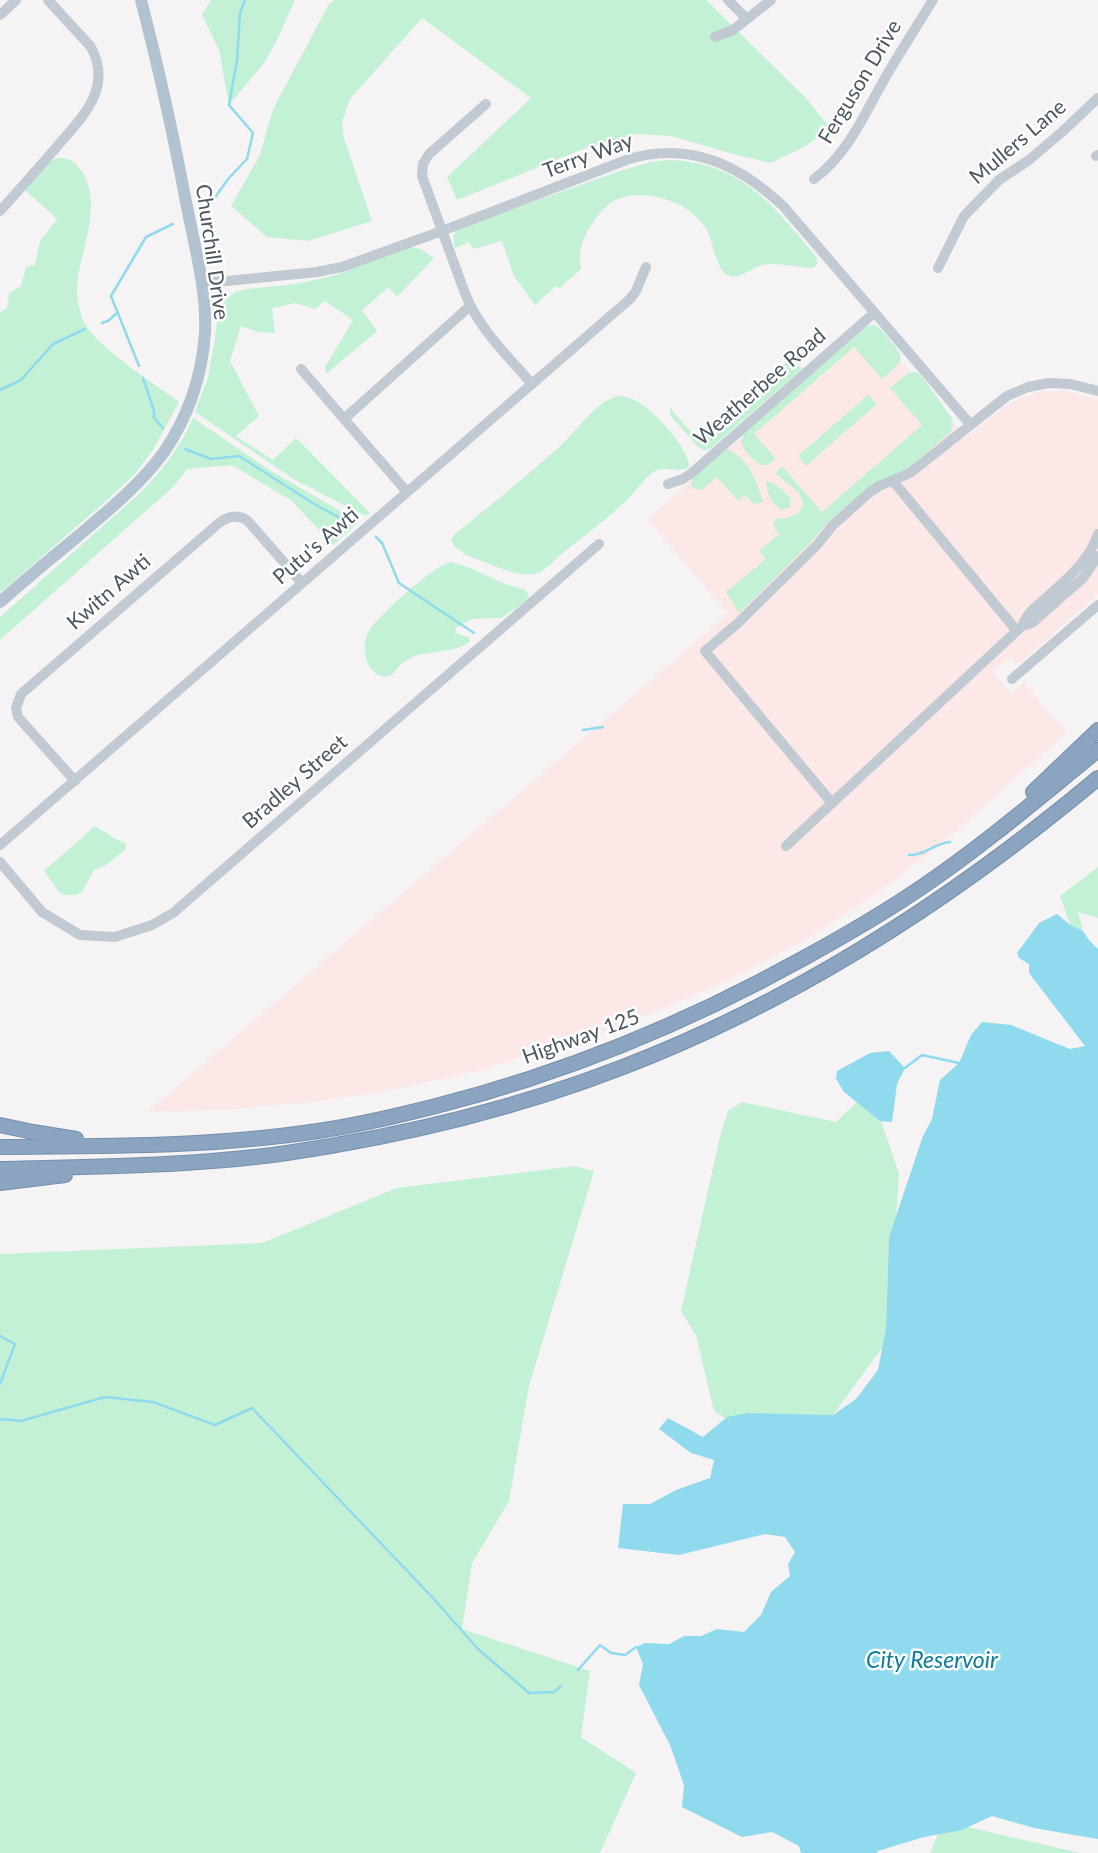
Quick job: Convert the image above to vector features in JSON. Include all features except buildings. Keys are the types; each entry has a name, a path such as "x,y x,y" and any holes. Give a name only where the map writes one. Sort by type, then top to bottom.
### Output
{"highway":[{"path":"966,855 1098,730"},
{"name":"Highway 125","path":"0,1147 158,1145 273,1137 353,1125 465,1098 558,1070 641,1039 730,998 881,914 966,855 1098,750"},
{"name":"Highway 125","path":"0,1169 218,1161 285,1153 407,1132 510,1105 623,1067 697,1036 773,999 878,937 1003,853 1098,780"},
{"path":"0,1125 64,1138 158,1145"},
{"path":"0,1183 152,1164"}],"main road":[{"name":"Churchill Drive","path":"0,602 139,482 164,451 188,408 200,368 205,332 201,281 173,135 141,0"}],"street":[{"path":"0,15 16,0"},
{"path":"0,211 75,126 92,101 96,89 99,68 96,54 48,0"},
{"path":"728,0 747,19"},
{"path":"715,37 733,30 771,0"},
{"name":"Ferguson Drive","path":"814,179 847,147 891,67 933,0"},
{"name":"Mullers Lane","path":"939,268 964,216 999,180 1029,160 1098,98"},
{"path":"486,104 429,153 424,160 422,176 470,306 483,327 532,384"},
{"name":"Terry Way","path":"201,281 227,281 329,270 442,231 639,156 660,153 691,154 733,169 766,190 784,207 970,424"},
{"name":"Putu's Awti","path":"0,845 630,299 646,267"},
{"path":"344,419 470,306"},
{"name":"Weatherbee Road","path":"668,484 693,472 874,313"},
{"path":"301,369 407,492"},
{"path":"832,803 705,650 738,623 817,545 832,524 875,489 910,473 1007,396 1038,384 1060,383 1098,391"},
{"path":"892,481 1019,628"},
{"name":"Kwitn Awti","path":"75,781 18,717 16,703 21,694 229,517 247,520 302,583"},
{"path":"786,846 1019,628 1026,615 1083,562 1098,534"},
{"name":"Bradley Street","path":"0,862 41,912 79,936 115,937 152,925 173,914 599,544"},
{"path":"1019,628 1032,623 1083,578 1098,556"},
{"path":"1012,679 1098,605"}],"shaded area":[{"path":"871,327 966,437 1002,408 1022,397 1043,391 1067,391 1098,400 1098,594 1018,665 1010,657 992,672 1011,694 1023,683 1067,732 953,834 876,894 800,943 717,985 638,1019 481,1070 401,1088 320,1101 234,1109 147,1112 728,614 647,519"}],"green space":[{"path":"211,0 295,0 264,63 229,105 219,50 202,15"},
{"path":"334,0 706,0 806,98 830,128 806,146 771,163 672,136 637,134 588,147 457,200 447,177 531,98 422,18 350,99 342,122 344,138 372,221 308,241 267,237 231,206 260,155 273,109 329,4"},
{"path":"57,158 67,159 78,166 91,198 89,229 77,290 84,322 113,354 179,402 153,450 134,475 0,593 0,312 7,308 9,293 21,286 26,267 35,265 40,241 57,219 25,190 51,161"},
{"path":"668,160 716,169 753,189 815,255 816,265 810,268 768,264 740,275 727,275 720,267 708,232 690,211 669,200 646,195 624,197 606,207 583,240 581,269 535,305 514,276 502,241 473,249 469,242 455,248 453,236 464,226 620,171"},
{"path":"410,247 421,249 434,258 397,297 389,287 362,310 377,331 326,374 325,367 353,320 325,301 315,309 295,303 272,308 275,333 258,332 241,326 230,361 259,416 236,436 273,460 296,438 370,513 366,516 295,480 195,412 208,377 218,312 226,299 247,289 295,284 333,276"},
{"path":"874,325 897,349 900,362 882,379 854,347 754,434 776,459 762,465 751,458 741,443 744,433 867,326"},
{"path":"792,357 802,369 710,449 699,448 670,415 670,408 697,439"},
{"path":"908,373 920,374 952,418 951,432 906,470 870,486 831,519 739,613 726,592 766,559 759,551 779,534 773,526 776,518 787,518 801,510 802,500 797,491 776,473 782,466 822,512 922,425 890,388"},
{"path":"868,395 877,404 806,466 798,456"},
{"path":"617,396 635,400 661,422 677,440 689,467 653,472 614,512 538,573 528,575 510,572 467,555 454,545 451,541 454,535 556,450 599,406"},
{"path":"193,418 271,471 358,523 333,545 292,501 232,465 187,469 174,486 0,640 0,617 138,495 176,449"},
{"path":"727,449 746,464 763,502 753,504 745,495 738,501 717,477 702,490 692,488 693,478"},
{"path":"766,481 777,485 786,494 791,500 789,508 782,510 775,505"},
{"path":"451,562 523,589 529,596 525,602 501,618 471,619 456,628 455,633 470,638 470,642 415,656 403,662 390,675 377,674 370,667 365,654 369,631 407,592 432,572"},
{"path":"95,826 126,843 126,849 106,865 94,870 82,892 64,895 44,871"},
{"path":"1098,867 1098,918 1078,912 1083,931 1070,924 1060,896"},
{"path":"742,1102 836,1122 857,1102 881,1121 899,1174 896,1217 889,1237 886,1328 882,1348 833,1415 725,1418 714,1411 696,1335 681,1311 721,1132 728,1111"},
{"path":"575,1166 594,1171 529,1386 509,1501 472,1563 462,1629 590,1671 581,1737 636,1773 600,1853 0,1853 0,1254 262,1243 397,1188"},
{"path":"967,1827 1080,1853 930,1853 938,1834"}],"water":[{"name":"City Reservoir","path":"1057,914 1083,931 1098,949 1098,1839 1034,1828 992,1816 962,1830 924,1837 877,1853 801,1853 799,1846 772,1832 742,1837 682,1807 684,1785 670,1745 639,1685 643,1664 636,1647 645,1643 669,1644 684,1636 701,1636 717,1629 744,1632 761,1615 771,1592 790,1576 788,1564 795,1552 785,1537 765,1534 679,1555 618,1548 623,1504 650,1504 676,1490 710,1478 714,1460 691,1453 659,1429 668,1418 703,1437 727,1417 747,1413 833,1415 856,1399 878,1370 886,1328 889,1237 923,1136 932,1119 940,1080 959,1063 971,1035 982,1022 1011,1025 1070,1049 1085,1046 1029,973 1029,964 1019,958 1017,953 1039,923"},
{"path":"889,1051 905,1068 897,1084 892,1122 880,1121 844,1092 836,1079 837,1071 870,1053"}],"waterway":[{"path":"209,206 228,179 247,159 253,133 229,105 237,60 240,13 245,0"},
{"path":"139,366 111,296 146,237 173,224"},
{"path":"102,323 118,312"},
{"path":"0,390 21,380 53,344 85,329"},
{"path":"143,378 154,418 163,428"},
{"path":"185,449 211,459 239,456 351,524"},
{"path":"376,537 382,543 399,583 474,633"},
{"path":"583,730 603,727"},
{"path":"909,855 920,854 950,842"},
{"path":"905,1068 922,1055 959,1063"},
{"path":"0,1336 15,1344 0,1384"},
{"path":"0,1419 21,1421 105,1397 153,1402 215,1425 252,1408 478,1649 529,1693 554,1692 561,1686"},
{"path":"578,1670 600,1645 611,1653 625,1655 636,1647"}]}
